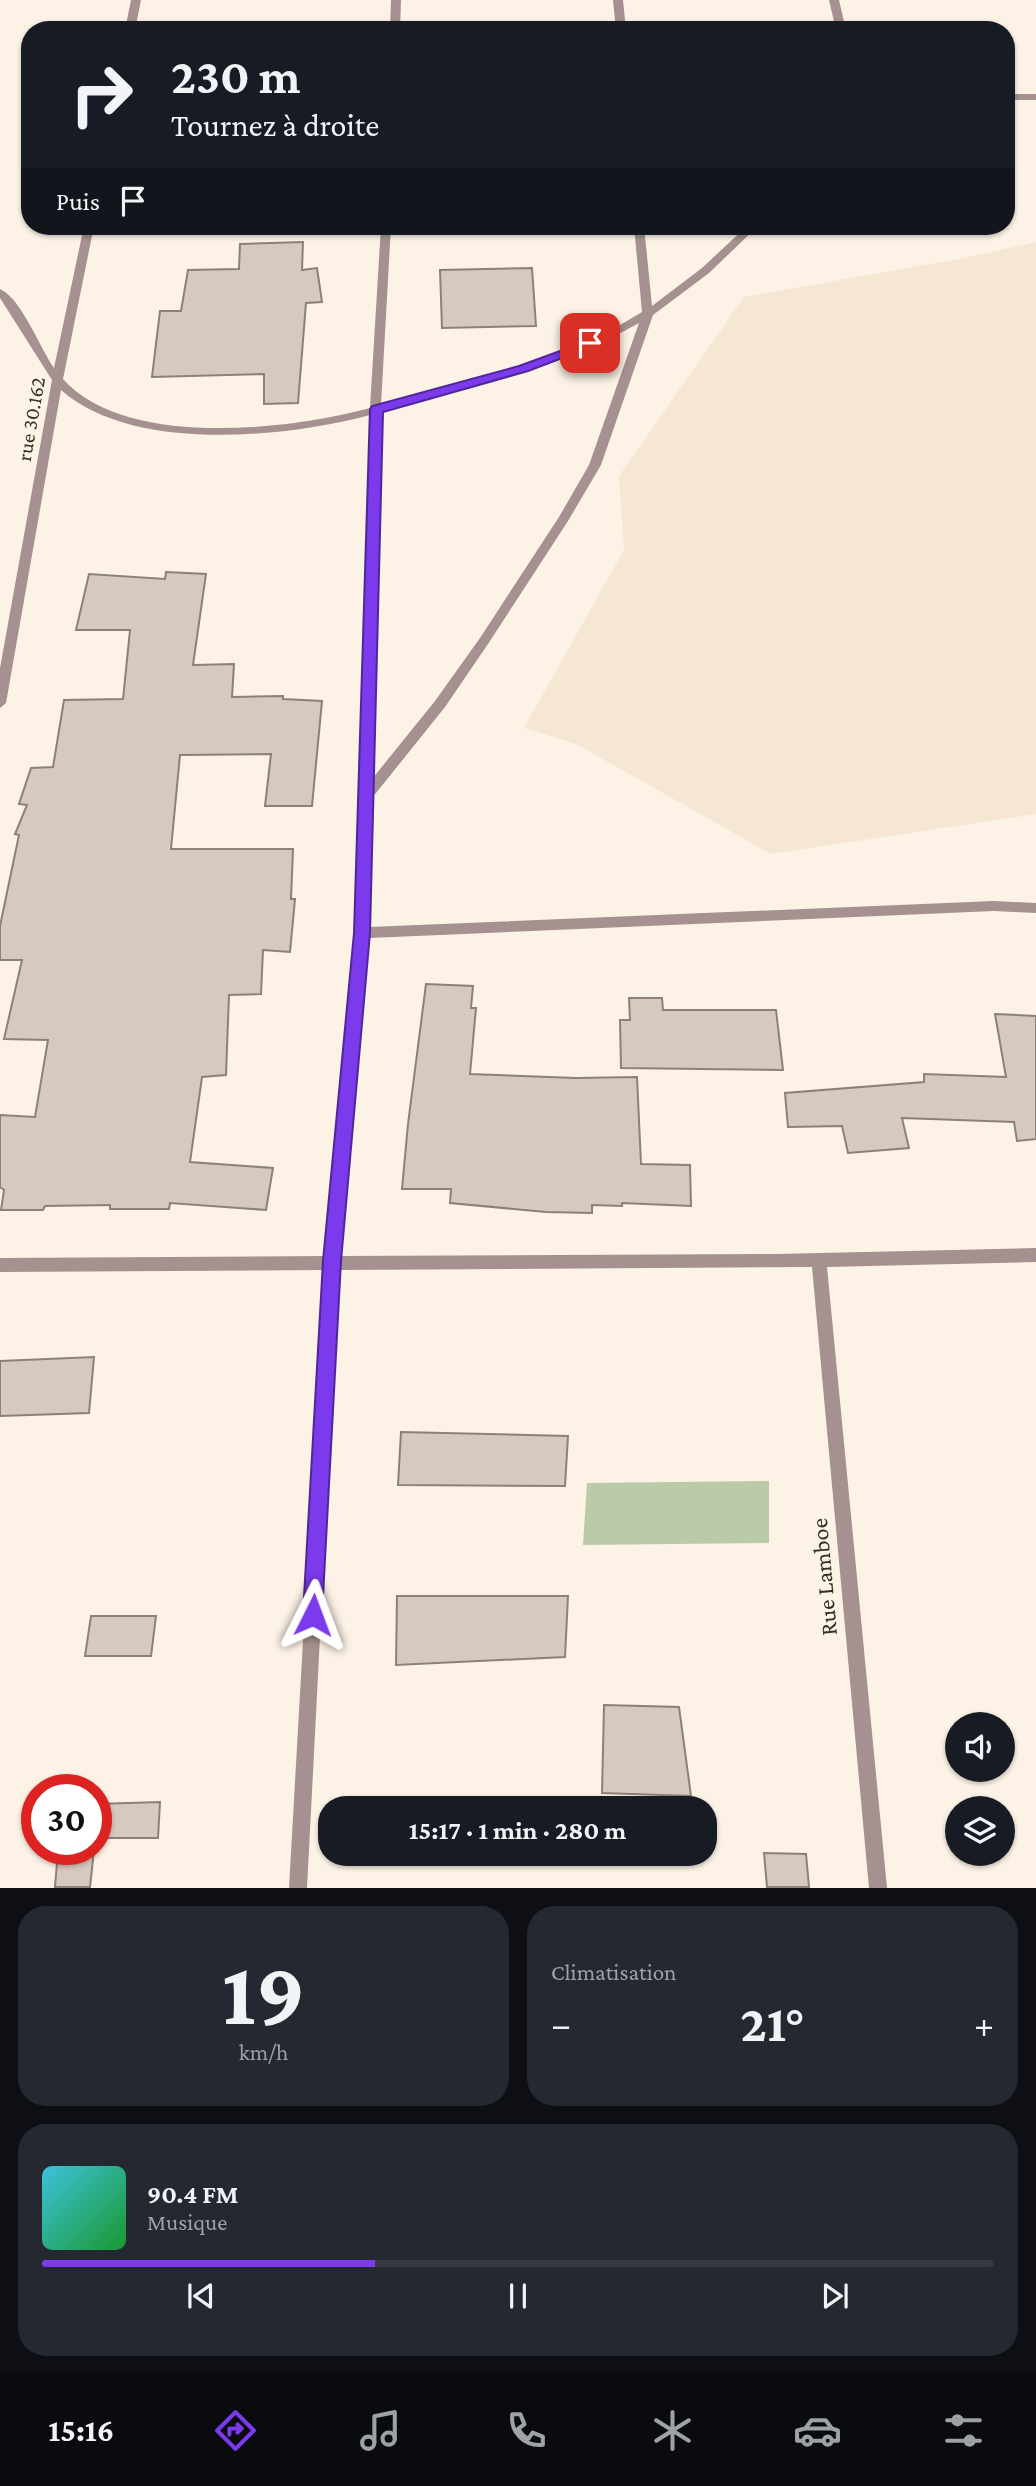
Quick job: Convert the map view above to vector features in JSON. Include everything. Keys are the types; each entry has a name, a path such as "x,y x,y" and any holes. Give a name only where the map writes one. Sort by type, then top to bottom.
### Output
{"street":[{"path":"132,21 136,0"},
{"path":"395,21 396,0"},
{"path":"618,0 620,21"},
{"path":"834,0 839,21"},
{"path":"1015,97 1036,97"},
{"name":"rue 30.162","path":"0,703 57,382 87,235"},
{"path":"298,1888 332,1261 362,933 376,409 386,235"},
{"path":"366,796 440,704 476,652 557,529 595,465 648,314 640,235"},
{"path":"0,292 9,302 57,382 91,407 124,419 184,428 272,430 316,425 534,365 614,334 648,314 700,275 743,235"},
{"path":"362,933 994,906 1036,908"},
{"path":"0,1265 332,1261 819,1262 1036,1255"},
{"name":"Rue Lamboe","path":"819,1262 878,1888"}],"shaded area":[{"path":"1036,242 1036,814 771,854 576,744 524,728 624,550 619,476 744,297 964,258"}],"green space":[{"path":"769,1481 769,1543 583,1545 587,1483"}],"building":[{"path":"303,242 302,270 317,268 322,302 306,303 298,403 264,404 264,374 152,377 160,311 181,311 188,270 239,269 240,244"},
{"path":"532,268 536,326 442,328 440,270"},
{"path":"166,572 206,574 193,665 234,664 232,697 283,696 283,699 322,701 312,806 265,806 271,754 180,755 171,849 293,849 291,899 295,899 290,952 263,950 261,994 229,995 226,1075 202,1077 190,1162 273,1168 266,1210 170,1203 169,1209 110,1209 110,1205 1,1210 4,1190 0,1187 0,1115 35,1117 48,1040 4,1039 22,960 0,960 0,926 19,835 15,834 27,805 19,804 31,768 53,767 64,700 123,699 130,630 76,630 89,574 165,579"},
{"path":"426,984 473,986 471,1008 476,1008 470,1074 637,1077 641,1164 690,1165 691,1206 622,1203 622,1206 592,1205 592,1213 546,1212 450,1203 451,1189 402,1189"},
{"path":"629,998 662,998 663,1010 776,1010 783,1070 621,1068 620,1020 630,1020"},
{"path":"995,1014 1036,1016 1036,1139 1017,1141 1014,1122 902,1118 909,1148 848,1153 842,1126 788,1127 785,1093 924,1082 924,1074 1006,1077"},
{"path":"94,1357 89,1413 0,1416 0,1361"},
{"path":"401,1432 568,1436 565,1486 398,1485"},
{"path":"397,1596 568,1596 565,1657 396,1665"},
{"path":"91,1616 156,1616 151,1656 85,1656"},
{"path":"604,1705 679,1707 691,1796 602,1793"},
{"path":"160,1802 158,1838 112,1838 112,1804"},
{"path":"764,1853 806,1854 809,1887 767,1887"},
{"path":"57,1865 92,1865 90,1887 55,1887"}],"route":[{"path":"313,1615 332,1261 362,933 376,409 524,368 590,343"}]}
